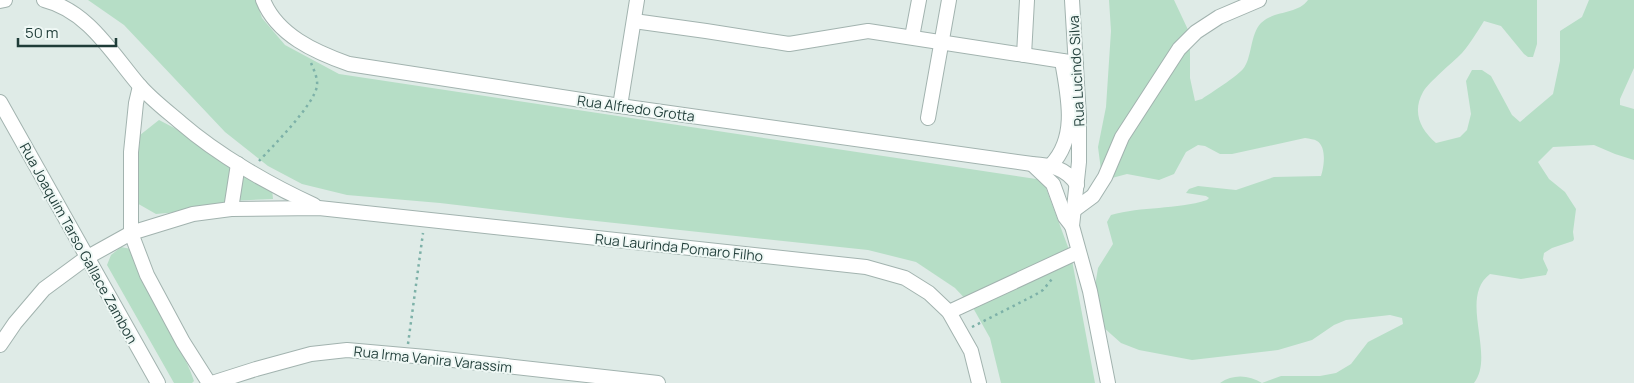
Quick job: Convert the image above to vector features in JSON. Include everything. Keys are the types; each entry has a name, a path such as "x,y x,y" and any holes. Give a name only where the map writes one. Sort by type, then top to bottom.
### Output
{"street":[{"path":"0,1 6,0"},
{"name":"Rua Laurinda Pomaro Filho","path":"44,0 59,4 76,14 103,40 140,86 183,124 244,167 287,193 319,208"},
{"name":"Rua Alfredo Grotta","path":"263,0 268,12 279,26 323,54 349,64 620,106 1032,164 1051,165 1069,175 1077,184"},
{"path":"620,106 637,0"},
{"path":"912,37 919,0"},
{"path":"928,118 949,0"},
{"path":"1024,55 1028,0"},
{"name":"Rua Lucindo Silva","path":"1072,0 1079,143 1079,162 1072,226"},
{"path":"1074,210 1094,196 1105,177 1122,136 1179,49 1196,32 1219,17 1259,0"},
{"path":"634,21 789,44 868,31 1076,63"},
{"path":"1051,165 1062,151 1067,138 1069,113 1062,61"},
{"path":"140,86 136,103 132,152 131,233 147,275 183,342 210,383"},
{"name":"Rua Joaquim Tarso Gallace Zambon","path":"0,102 158,383"},
{"name":"Rua Lucindo Silva","path":"1051,165 1063,162 1073,154 1079,143"},
{"path":"1032,164 1053,184 1065,217 1072,226 1090,291 1108,383"},
{"path":"231,209 244,167"},
{"name":"Rua Laurinda Pomaro Filho","path":"0,345 15,323 44,290 86,258 131,233 192,214 231,209 319,208 866,267 905,278 929,293 949,312 971,352 978,383"},
{"path":"949,312 1078,252"},
{"name":"Rua Irma Vanira Varassim","path":"210,383 311,354 347,350 658,383"},
{"path":"253,383 256,369"}],"path":[{"path":"244,167 280,139 308,104 317,86 309,60"},
{"path":"407,356 424,219"},
{"path":"961,333 1029,299"}],"green space":[{"path":"88,0 256,0 262,18 285,45 339,74 1043,180 1071,255 1095,383 1001,383 990,338 972,306 955,288 916,262 868,250 440,203 347,195 302,184 268,166 225,132 124,25"},
{"path":"1109,0 1174,0 1190,34 1190,78 1195,101 1202,99 1229,81 1243,69 1248,59 1255,33 1261,23 1272,16 1298,8 1308,0 1537,0 1537,44 1533,57 1528,57 1524,54 1501,26 1484,21 1462,53 1423,92 1418,106 1419,120 1430,138 1436,143 1460,137 1467,130 1471,114 1466,81 1472,70 1482,70 1491,76 1512,115 1520,122 1553,94 1560,61 1560,31 1582,17 1589,0 1634,0 1634,68 1620,99 1620,105 1634,109 1634,160 1594,145 1553,147 1538,162 1549,179 1565,192 1576,209 1574,239 1544,253 1543,259 1548,270 1546,275 1521,279 1490,274 1481,284 1477,297 1477,312 1481,358 1480,371 1474,383 1262,383 1281,376 1320,376 1336,373 1351,364 1368,342 1403,324 1402,318 1390,315 1346,320 1334,325 1312,340 1278,350 1192,360 1139,350 1121,343 1103,327 1094,292 1098,268 1113,244 1107,222 1111,215 1207,200 1209,198 1206,196 1186,193 1189,189 1198,186 1236,190 1274,177 1321,176 1324,163 1322,148 1313,139 1305,138 1232,154 1220,154 1205,146 1198,145 1186,152 1174,174 1159,180 1127,174 1108,179 1101,170 1098,147 1106,107 1111,31"},
{"path":"159,120 182,132 272,189 273,199 229,201 190,211 156,214 135,202 140,135"},
{"path":"121,247 131,249 151,297 187,363 194,381 192,383 174,383 107,265 111,255"},
{"path":"1246,377 1262,383 1220,383 1230,378"}]}
